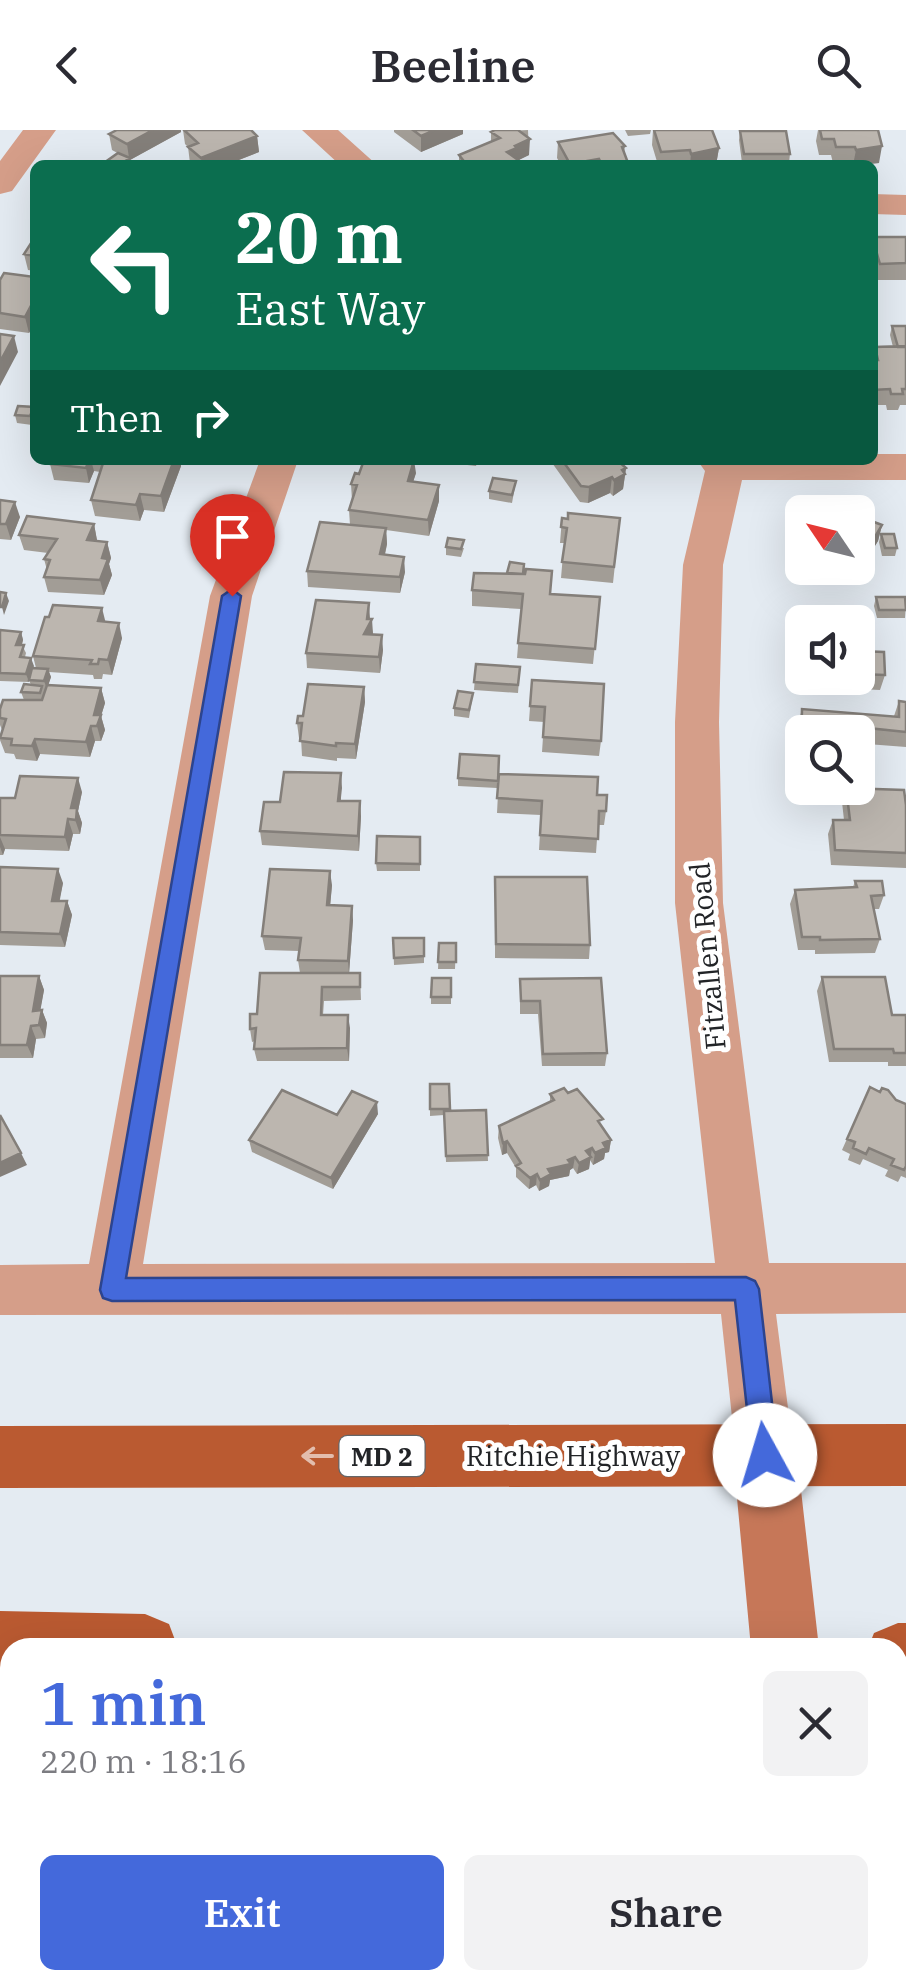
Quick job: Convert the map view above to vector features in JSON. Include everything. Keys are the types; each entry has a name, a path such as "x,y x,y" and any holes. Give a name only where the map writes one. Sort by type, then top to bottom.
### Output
{"main road":[{"name":"Ritchie Highway","path":"0,1457 906,1455"}],"street":[{"path":"0,184 40,130"},
{"path":"318,130 354,160"},
{"path":"878,204 906,205"},
{"path":"112,1290 232,596 277,465"},
{"name":"Fitzallen Road","path":"720,465 703,565 698,722 699,903 765,1455"},
{"path":"782,465 906,467"},
{"path":"0,1290 906,1288"},
{"path":"765,1455 785,1638"}],"building":[{"path":"117,130 153,130 127,144 109,134"},
{"path":"184,130 251,130 257,136 201,158 188,147 198,143"},
{"path":"413,130 435,130 421,136"},
{"path":"518,130 530,139 507,152 518,160 463,160 459,155 500,138 491,132"},
{"path":"654,130 712,130 719,148 691,154 690,150 661,152"},
{"path":"820,130 878,130 882,146 856,150 836,147 834,139 822,139"},
{"path":"740,131 786,131 790,154 744,154"},
{"path":"613,133 625,146 622,147 627,160 568,160 558,142"},
{"path":"118,153 130,158 127,160 108,160"},
{"path":"878,237 906,237 906,263 880,264"},
{"path":"4,273 30,276 30,308 25,317 0,313 0,280"},
{"path":"892,326 906,326 906,347 898,347"},
{"path":"0,334 14,336 0,362"},
{"path":"906,346 903,394 878,390 878,347"},
{"path":"18,406 30,407 30,416 15,415"},
{"path":"102,465 172,465 161,496 140,494 136,505 91,500"},
{"path":"362,465 413,465 408,481 439,485 428,520 349,510 357,485 351,484 355,473 359,474"},
{"path":"566,465 626,468 622,470 625,474 614,480 612,477 589,487 581,486"},
{"path":"493,478 516,481 512,495 489,491"},
{"path":"0,500 15,502 6,524 0,524"},
{"path":"568,513 620,518 614,567 562,562 567,528 561,527 562,518 568,519"},
{"path":"27,516 94,524 87,540 107,542 102,558 108,559 100,580 44,577 50,560 44,559 57,539 19,535"},
{"path":"320,522 386,528 380,554 404,557 400,577 307,571"},
{"path":"881,534 894,534 897,548 885,548"},
{"path":"448,538 464,540 461,549 446,547"},
{"path":"510,562 524,564 523,574 507,573"},
{"path":"526,569 552,571 550,594 600,597 595,649 518,643 523,594 472,590 474,573 525,574"},
{"path":"876,597 905,597 906,610 879,610"},
{"path":"316,600 369,603 367,619 372,619 364,634 382,635 379,657 306,653"},
{"path":"53,605 102,608 98,621 119,623 108,660 90,664 92,660 33,656 45,617 49,617"},
{"path":"0,630 21,632 16,645 24,645 20,657 31,658 26,674 0,673"},
{"path":"875,652 884,652 885,675 875,675"},
{"path":"476,664 520,667 518,685 474,682"},
{"path":"32,668 48,669 44,681 29,680"},
{"path":"532,680 604,684 601,741 543,737 545,707 530,706"},
{"path":"24,684 42,686 40,693 21,692"},
{"path":"308,684 364,687 355,744 336,746 300,741 302,723 297,723 298,716 303,716"},
{"path":"47,685 101,688 94,715 101,715 97,726 91,726 86,742 35,739 32,746 11,745 12,739 0,738 6,719 0,718 3,700 42,700"},
{"path":"458,691 473,693 469,710 454,708"},
{"path":"899,701 906,702 906,732 875,729 875,715 899,717"},
{"path":"802,709 875,715 802,715"},
{"path":"460,754 499,756 498,781 458,778"},
{"path":"284,772 341,773 338,801 360,801 358,836 260,831 264,802 280,802"},
{"path":"499,774 598,777 597,795 607,795 606,811 599,811 598,839 540,835 542,801 497,798"},
{"path":"20,776 78,778 71,808 77,808 76,820 68,819 65,837 0,835 0,798 15,798"},
{"path":"875,789 904,790 906,853 835,850 833,820 850,820 848,805 875,805"},
{"path":"377,836 420,837 420,864 376,863"},
{"path":"0,867 58,869 52,901 67,901 60,934 0,932"},
{"path":"270,869 330,871 327,905 352,906 348,961 298,960 301,938 262,936"},
{"path":"495,877 587,877 590,945 496,944"},
{"path":"855,881 882,881 884,895 871,896 880,939 802,937 795,890 857,887"},
{"path":"393,938 424,938 424,956 394,958"},
{"path":"439,943 456,943 456,962 438,962"},
{"path":"260,973 360,973 360,987 322,987 321,1015 348,1015 347,1048 254,1049 256,1028 250,1029 250,1014 257,1014"},
{"path":"0,976 39,976 33,1011 42,1010 39,1025 31,1026 27,1045 0,1045"},
{"path":"822,977 885,977 892,1015 906,1015 906,1053 894,1053 893,1049 834,1049"},
{"path":"432,978 451,978 451,997 431,997"},
{"path":"601,978 607,1053 543,1054 540,1001 521,1001 520,979"},
{"path":"430,1084 449,1084 450,1109 430,1109"},
{"path":"870,1087 880,1092 882,1088 888,1090 906,1104 904,1170 891,1165 894,1159 869,1148 866,1154 853,1148 855,1142 847,1139"},
{"path":"564,1088 568,1093 577,1089 603,1119 598,1121 611,1140 603,1143 606,1148 595,1153 592,1148 586,1151 591,1157 579,1163 575,1157 568,1160 571,1164 548,1169 551,1174 540,1180 537,1174 530,1178 516,1166 521,1163 507,1141 503,1143 499,1126 554,1100 550,1094"},
{"path":"282,1090 337,1115 352,1091 377,1102 331,1178 249,1140"},
{"path":"486,1110 488,1155 446,1156 444,1111"},
{"path":"0,1115 21,1153 0,1163"}],"route":[{"path":"232,596 112,1290 746,1289 765,1455"}]}
